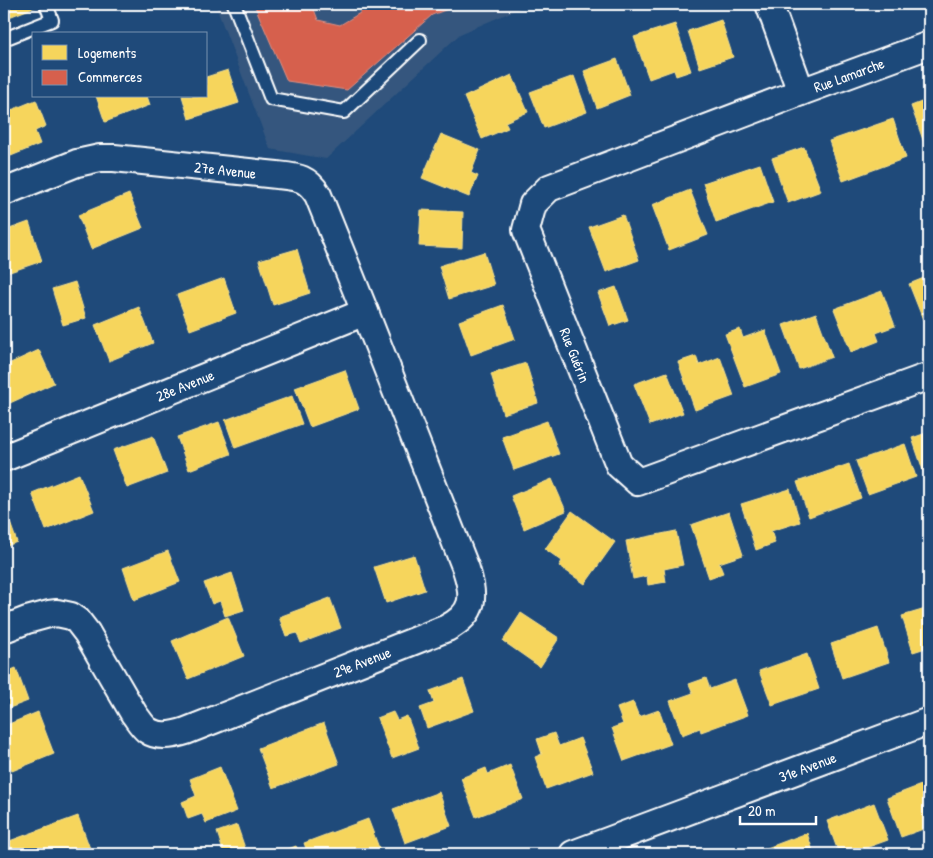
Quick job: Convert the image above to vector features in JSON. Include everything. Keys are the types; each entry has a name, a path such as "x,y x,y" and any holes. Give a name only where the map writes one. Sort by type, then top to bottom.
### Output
{"street":[{"name":"Rue Lamarche","path":"768,4 801,92 929,45"},
{"name":"Rue Guérin","path":"801,92 549,188 533,204 526,230 619,465 638,482 929,376"},
{"name":"27e Avenue","path":"4,192 78,162 100,158 126,159 299,178 313,187 318,195 366,312"},
{"name":"28e Avenue","path":"4,458 366,312"},
{"name":"29e Avenue","path":"4,629 27,620 57,613 77,620 88,633 134,714 147,730 156,734 166,735 186,731 437,632 455,624 464,617 469,609 471,600 466,569 366,312"},
{"name":"31e Avenue","path":"573,854 929,722"}],"lane":[{"path":"4,39 52,20 46,4"},
{"path":"234,4 271,99 344,112 420,40"}],"shaded area":[{"path":"215,4 529,4 460,34 326,159 270,149"}],"building: Logements":[{"path":"4,4 39,4 40,5 4,19"},
{"path":"721,20 733,57 700,68 688,31"},
{"path":"675,24 691,71 676,76 674,70 649,79 634,37"},
{"path":"617,59 630,95 597,108 584,71"},
{"path":"228,70 239,103 189,119 183,98 208,98 208,76"},
{"path":"512,75 528,112 505,122 508,128 482,139 464,97"},
{"path":"574,76 587,112 544,128 530,92"},
{"path":"97,98 148,98 150,105 105,122"},
{"path":"929,99 929,150 927,151 911,106"},
{"path":"36,100 46,126 35,131 40,144 11,156 6,142 4,143 4,113"},
{"path":"893,119 906,158 843,181 829,141"},
{"path":"441,134 480,150 471,173 478,176 469,197 422,178"},
{"path":"804,147 821,191 788,203 772,158"},
{"path":"760,164 773,202 716,222 703,183"},
{"path":"690,190 708,235 669,250 652,205"},
{"path":"129,194 143,228 91,249 78,215"},
{"path":"421,210 463,212 462,248 419,246"},
{"path":"623,215 639,260 606,272 589,227"},
{"path":"29,222 42,261 4,274 4,231"},
{"path":"297,249 310,293 273,305 259,260"},
{"path":"484,252 494,285 449,299 439,266"},
{"path":"929,276 929,320 924,322 909,284"},
{"path":"224,278 236,313 190,330 177,295"},
{"path":"75,282 86,318 63,325 52,289"},
{"path":"616,287 628,320 610,326 598,293"},
{"path":"882,291 895,326 876,333 879,341 851,352 834,309"},
{"path":"503,305 515,339 471,355 459,321"},
{"path":"139,307 153,343 109,361 95,325"},
{"path":"816,313 832,357 799,369 783,325"},
{"path":"740,329 743,338 765,330 781,374 745,387 725,334"},
{"path":"39,350 54,383 10,403 4,388 4,366"},
{"path":"696,356 699,365 720,357 734,396 695,410 678,362"},
{"path":"526,363 538,403 503,414 491,374"},
{"path":"345,370 359,409 310,427 295,388"},
{"path":"667,372 683,413 650,425 634,384"},
{"path":"292,396 302,424 235,448 225,420"},
{"path":"547,421 559,454 514,470 502,437"},
{"path":"219,422 231,454 189,470 177,437"},
{"path":"929,432 929,471 924,473 912,438"},
{"path":"153,436 167,473 127,488 113,450"},
{"path":"905,444 916,477 868,494 856,461"},
{"path":"849,464 861,498 809,517 797,482"},
{"path":"79,474 94,511 46,530 32,493"},
{"path":"552,479 566,511 524,529 511,496"},
{"path":"790,489 800,522 771,531 775,543 756,550 741,504"},
{"path":"4,506 17,542 4,547"},
{"path":"572,511 615,542 585,584 559,566 562,561 545,549"},
{"path":"729,512 743,555 719,563 723,573 709,578 691,525"},
{"path":"676,531 683,565 664,569 666,582 648,585 647,576 633,579 626,541"},
{"path":"168,551 180,582 134,600 123,568"},
{"path":"414,555 425,590 386,603 374,567"},
{"path":"232,573 244,610 225,616 220,601 212,604 204,583"},
{"path":"330,598 341,628 301,643 297,633 286,636 279,617"},
{"path":"929,608 929,647 913,652 902,616"},
{"path":"521,613 559,638 540,667 503,641"},
{"path":"228,617 244,656 188,679 172,641"},
{"path":"878,628 889,662 842,678 831,644"},
{"path":"807,654 819,689 772,705 759,671"},
{"path":"16,668 28,701 4,710 4,673"},
{"path":"706,678 710,689 735,680 748,715 701,732 700,728 682,735 670,701 693,693 689,684"},
{"path":"463,679 474,711 427,728 420,708 434,703 430,691"},
{"path":"633,702 639,717 659,710 671,744 624,761 612,728 623,724 617,708"},
{"path":"38,712 54,754 12,771 4,750 4,726"},
{"path":"393,712 397,720 407,716 419,748 392,758 377,718"},
{"path":"324,723 339,764 273,788 258,748"},
{"path":"554,733 559,746 580,738 593,772 546,789 535,757 542,754 537,739"},
{"path":"510,765 523,799 476,817 461,778 486,768 488,774"},
{"path":"220,767 237,811 206,823 202,814 188,819 182,802 196,796 190,779"},
{"path":"929,782 929,827 901,837 887,798"},
{"path":"439,792 451,826 405,843 393,809"},
{"path":"874,803 888,840 849,854 839,854 827,821"},
{"path":"78,816 92,854 4,854 4,843"},
{"path":"368,819 381,853 308,854 304,843"},
{"path":"237,825 247,854 224,854 217,832"},
{"path":"807,833 814,854 751,854"},
{"path":"296,846 300,854 276,854"}],"building: Commerces":[{"path":"254,4 312,4 318,20 340,25 360,13 361,4 461,4 432,15 347,90 287,81"}]}
